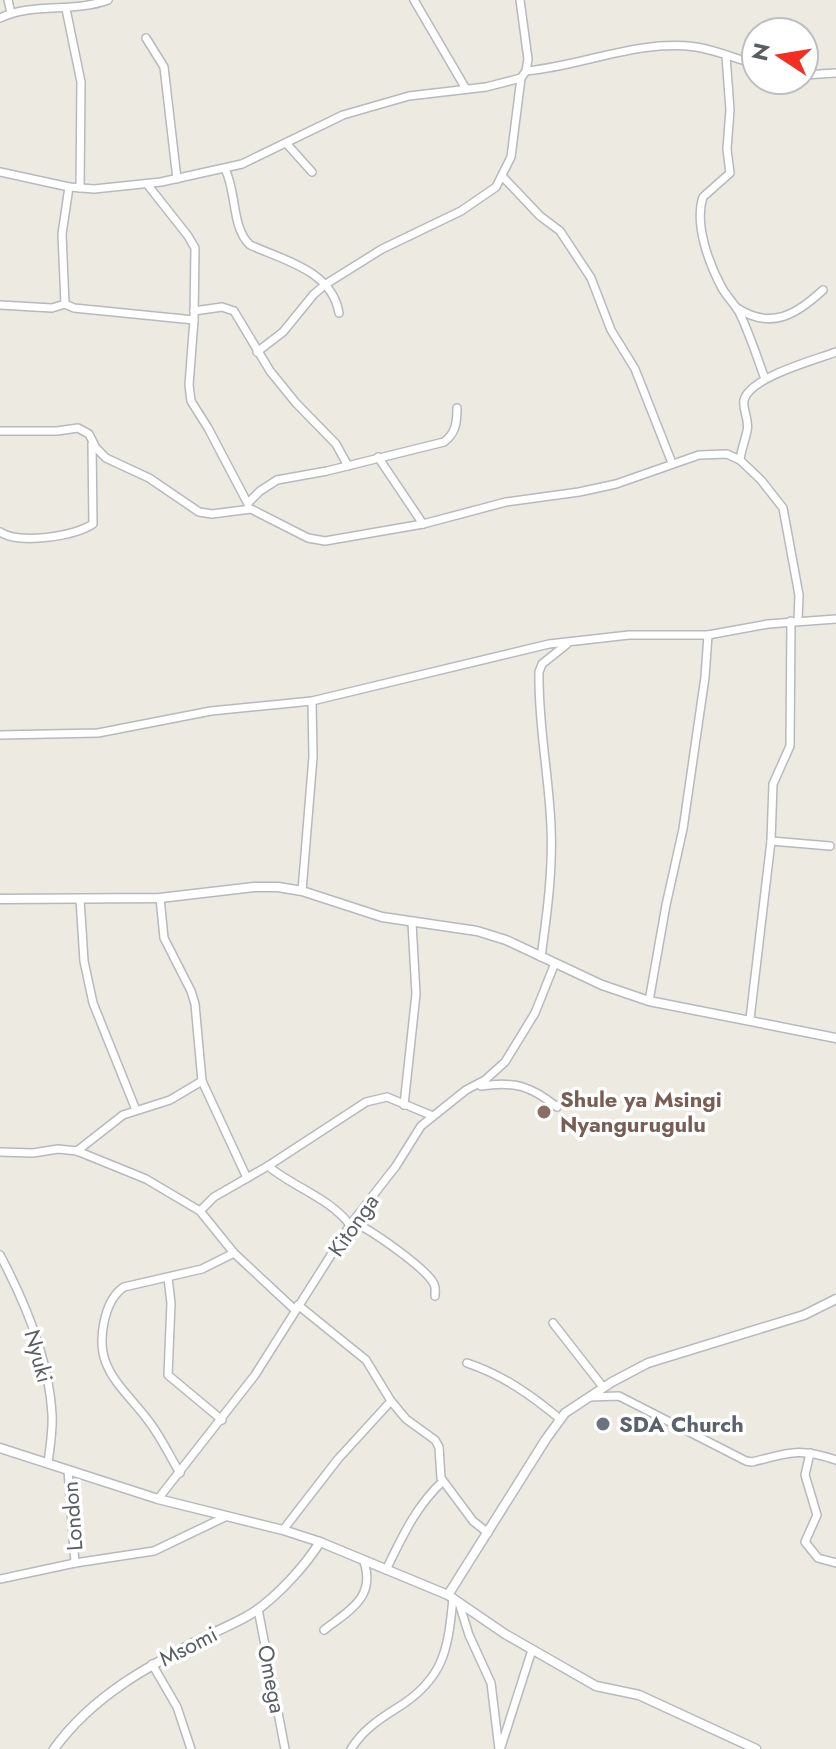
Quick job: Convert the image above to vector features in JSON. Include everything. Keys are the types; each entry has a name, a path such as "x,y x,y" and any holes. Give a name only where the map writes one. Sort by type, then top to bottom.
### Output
{"street":[{"path":"8,0 11,13"},
{"path":"0,18 11,13 66,9 108,0"},
{"path":"414,0 466,89"},
{"path":"257,352 283,332 326,284 382,249 469,206 488,194 503,177 511,157 528,59 520,0"},
{"path":"66,9 81,82 80,188"},
{"path":"146,38 164,67 177,179"},
{"path":"0,172 80,188 147,184 225,169 343,115 409,96 486,87 619,51 694,47 740,60"},
{"path":"726,56 730,110 727,158 730,173 722,183 710,189 700,207 704,242 722,289 737,307 765,379"},
{"path":"286,143 312,172"},
{"path":"225,169 234,189 244,239 250,245 308,270 326,284 339,313"},
{"path":"503,177 540,216 560,231 591,278 611,330 635,369 672,463"},
{"path":"147,184 194,244 196,253 189,385 191,401 249,506 317,540 335,540 423,524 506,502 616,484 699,455 720,453 740,460 771,490 783,508 799,595 795,621 790,746 773,784 771,841 750,1019"},
{"path":"65,304 62,234 69,187"},
{"path":"737,307 757,318 776,319 802,307 823,290"},
{"path":"0,305 52,308 65,304 74,308 194,320"},
{"path":"194,311 222,307 234,311 250,334 257,352 287,393 336,444 348,466"},
{"path":"740,460 747,431 744,402 750,391 765,379 836,352"},
{"path":"0,431 84,430 106,458 149,478 199,512 212,514 249,506 260,491 277,480 444,442 456,424 457,408"},
{"path":"0,532 7,537 43,538 93,524 92,439"},
{"path":"378,457 423,524"},
{"path":"0,735 98,733 211,711 312,701 549,644 629,635 708,635 795,621 836,619"},
{"path":"649,1001 683,829 708,635"},
{"path":"541,957 550,879 551,829 549,785 540,735 539,672 542,664 569,643"},
{"path":"302,891 313,757 312,701"},
{"path":"771,841 830,846"},
{"path":"0,899 160,898 254,887 302,891 354,909 412,923 477,931 506,940 602,985 649,1001 836,1038"},
{"path":"160,898 164,938 195,1004 202,1081 247,1178"},
{"path":"80,899 84,961 93,1003 136,1110"},
{"path":"404,1105 416,994 412,923"},
{"name":"Kitonga","path":"158,1499 255,1375 351,1224 396,1166 421,1126 466,1090 494,1074 521,1040 555,963"},
{"path":"77,1151 114,1121 136,1110 170,1100 202,1081"},
{"path":"475,1086 495,1083 519,1085 541,1094 557,1107"},
{"path":"200,1211 214,1197 366,1102 387,1097 433,1116"},
{"path":"0,1152 77,1151 131,1171 200,1211 234,1253 296,1307 366,1360 406,1419 437,1443 443,1481 473,1521 488,1533"},
{"path":"268,1166 286,1181 330,1205 351,1224 377,1233 430,1278 436,1289 435,1296"},
{"path":"180,1473 146,1418 109,1371 103,1353 106,1320 115,1294 128,1286 202,1269 234,1253"},
{"name":"Nyuki","path":"0,1255 30,1322 48,1385 52,1414 48,1463"},
{"path":"168,1278 171,1326 168,1375 222,1420"},
{"path":"351,1749 369,1725 400,1706 440,1668 449,1636 453,1599 488,1533 560,1419 603,1387 648,1363 804,1315 836,1299"},
{"path":"553,1323 603,1387"},
{"path":"467,1363 517,1385 560,1419"},
{"path":"587,1398 619,1396 746,1461 791,1451 836,1460"},
{"path":"283,1530 338,1459 391,1401"},
{"path":"0,1448 158,1499 320,1542 453,1599 532,1650 596,1686 639,1695 756,1749"},
{"path":"810,1453 805,1475 817,1515 805,1542 818,1558 836,1563"},
{"name":"London","path":"68,1470 75,1563"},
{"path":"386,1570 414,1515 443,1481"},
{"path":"0,1579 154,1551 227,1516"},
{"name":"Msomi","path":"54,1749 102,1699 152,1664 258,1609 302,1566 320,1542"},
{"path":"324,1630 357,1605 368,1587 369,1574 364,1562"},
{"path":"453,1599 491,1683 500,1749"},
{"name":"Omega","path":"258,1609 285,1749"},
{"path":"500,1749 532,1650"},
{"path":"152,1664 177,1707 191,1749"}],"place":[{"name":"Shule ya Msingi Nyangurugulu","path":"544,1112"},
{"name":"SDA Church","path":"603,1424"}]}
